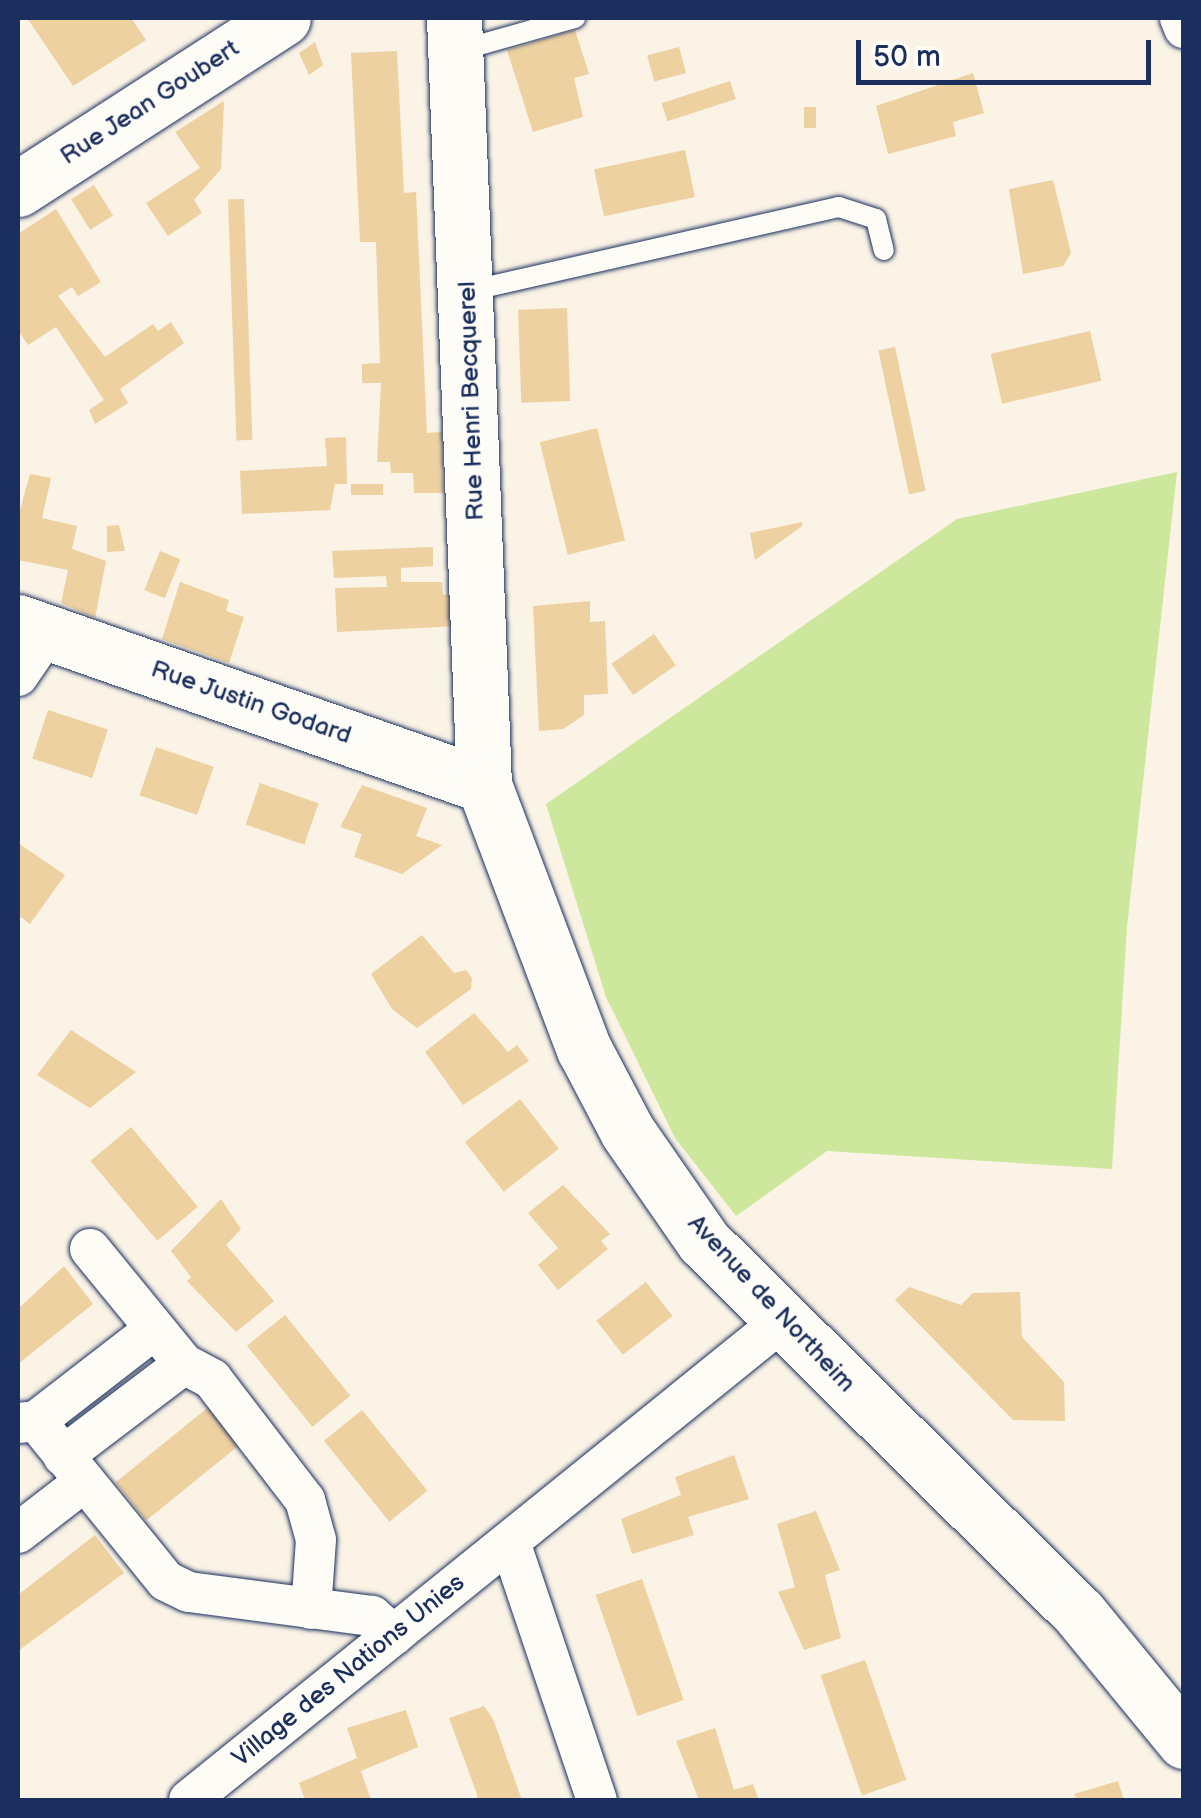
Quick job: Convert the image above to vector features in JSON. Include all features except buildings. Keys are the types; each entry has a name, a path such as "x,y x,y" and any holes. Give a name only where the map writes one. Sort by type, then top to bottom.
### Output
{"street":[{"name":"Rue Jean Goubert","path":"18,190 283,18"},
{"path":"1180,18 1184,28"},
{"name":"Rue Henri Becquerel","path":"455,35 484,785"},
{"name":"Rue Justin Godard","path":"28,643 484,785"},
{"name":"Avenue de Northeim","path":"484,785 584,1049 627,1131 704,1242 1078,1613 1184,1741"},
{"path":"90,1248 184,1364 212,1379 305,1500 316,1540 311,1609"},
{"name":"Village des Nations Unies","path":"189,1800 781,1322"},
{"path":"154,1329 26,1422 74,1469 166,1580 189,1592 372,1616 394,1635"},
{"path":"18,1533 74,1469 184,1364"},
{"path":"510,1542 597,1800"}],"lane":[{"path":"455,35 575,18"},
{"path":"467,291 838,207 876,219 884,250"}],"green space":[{"path":"1177,472 1127,927 1112,1169 827,1151 736,1216 675,1138 606,997 546,804 957,519"}]}
